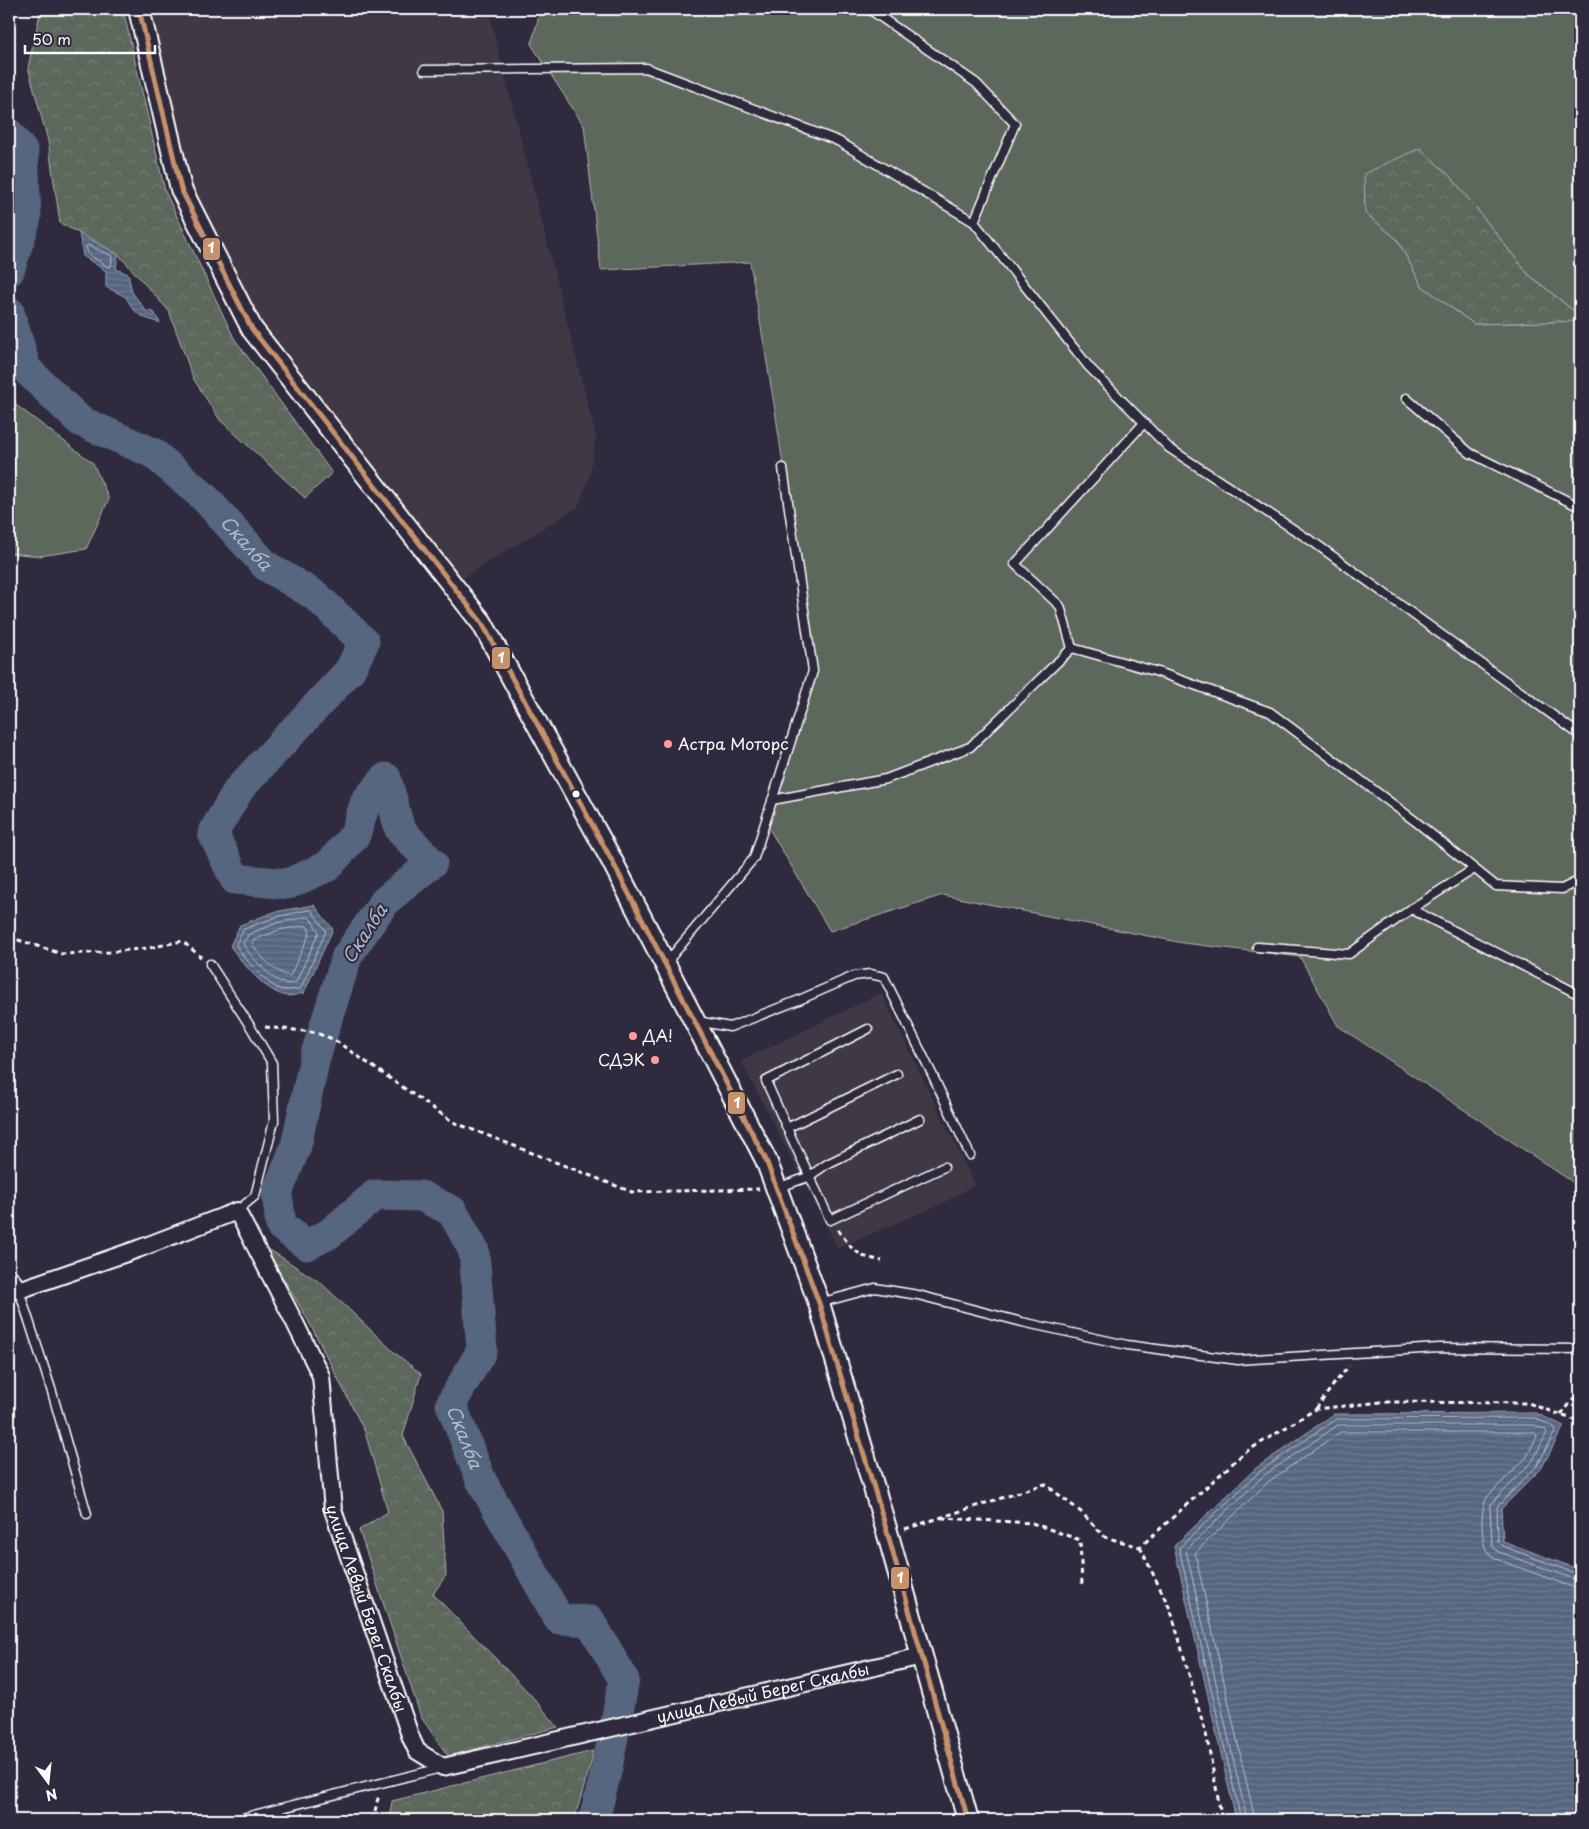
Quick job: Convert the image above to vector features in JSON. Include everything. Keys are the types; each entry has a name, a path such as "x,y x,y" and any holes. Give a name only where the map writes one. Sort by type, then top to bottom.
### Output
{"street":[{"path":"139,9 181,189 252,329 482,623 604,844 766,1160 819,1303 888,1535 968,1820"},
{"path":"9,1277 19,1290 138,1249 237,1211"},
{"name":"улица Левый Берег Скалбы","path":"237,1211 321,1376 333,1510 417,1751 443,1767 922,1656"}],"lane":[{"path":"869,9 976,83 1014,124 974,222"},
{"path":"424,70 646,68 838,141 974,222 1089,367 1168,448 1316,544 1580,735"},
{"path":"1406,398 1470,452 1580,507"},
{"path":"1072,648 1060,606 1015,564 1144,423"},
{"path":"665,964 754,858 813,671 783,468"},
{"path":"772,800 886,779 970,747 1072,648"},
{"path":"1072,648 1158,672 1270,712 1415,821 1496,886 1562,889 1580,880"},
{"path":"1257,947 1349,954 1412,909 1474,869"},
{"path":"1412,909 1580,995"},
{"path":"210,964 272,1063 274,1121 255,1196 237,1211"},
{"path":"695,1021 730,1027 854,976 870,974 884,976 970,1155"},
{"path":"868,1029 766,1081 808,1177 830,1220 944,1166"},
{"path":"787,1128 897,1074"},
{"path":"777,1188 808,1177 827,1164 920,1119"},
{"path":"819,1303 874,1288 918,1295 1022,1322 1127,1345 1238,1360 1439,1348 1580,1349"},
{"path":"19,1290 52,1392 87,1514"},
{"path":"234,1820 443,1767"}],"path":[{"path":"9,937 62,954 139,949 182,940 210,964"},
{"path":"250,1026 313,1032 333,1039 452,1122 632,1192 777,1188"},
{"path":"830,1220 850,1247 862,1256 882,1261"},
{"path":"1140,1547 1244,1453 1316,1409 1361,1352"},
{"path":"1561,1414 1580,1392"},
{"path":"1316,1409 1382,1402 1528,1403 1580,1422"},
{"path":"888,1535 1044,1484 1081,1512 1105,1537 1140,1547 1171,1611 1207,1738 1222,1820"},
{"path":"939,1518 1032,1523 1080,1540 1082,1585"},
{"path":"372,1820 382,1783"}],"shaded area":[{"path":"142,9 488,9 596,437 589,477 578,507 458,581 260,329 188,188"},
{"path":"881,993 975,1185 941,1204 838,1248 741,1061"}],"green space":[{"path":"41,9 123,9 165,191 234,338 332,473 305,498 220,420 193,378 169,311 118,254 60,223 48,141 28,67"},
{"path":"541,9 1580,9 1580,316 1528,274 1452,178 1365,213 1397,239 1422,286 1474,324 1580,321 1580,1187 1338,1026 1300,957 1183,943 943,895 830,931 768,827 813,671 775,410 750,262 601,270 584,126 531,44"},
{"path":"1420,148 1452,178 1528,274 1580,316 1580,321 1474,324 1422,286 1397,239 1365,213 1364,174"},
{"path":"9,379 16,405 93,463 109,499 86,549 40,556 9,553"},
{"path":"264,1246 321,1283 394,1352 421,1374 403,1436 442,1511 446,1575 433,1594 529,1693 558,1727 448,1756 421,1717 359,1530 388,1512 365,1432 308,1320"},
{"path":"593,1751 574,1820 389,1820 392,1801"}],"water":[{"path":"79,233 118,254 116,269 128,274 132,292 146,311 154,312 160,323 136,312 126,297 106,287 106,271 83,256"},
{"path":"314,905 333,929 304,993 288,996 280,994 263,984 230,946 240,925 274,912"},
{"path":"1536,1413 1564,1426 1541,1469 1501,1509 1503,1541 1580,1570 1580,1820 1236,1820 1174,1546 1256,1468 1334,1414"}],"waterway":[{"name":"Скалба","path":"9,134 23,152 26,218 9,271"},
{"name":"Скалба","path":"9,312 26,369 80,421 153,453 204,497 266,566 316,596 364,642 350,670 239,789 213,833 235,879 288,884 328,866 355,835 366,801 386,778 400,830 432,863 385,901 347,956 315,1057 296,1146 277,1193 281,1226 307,1245 329,1234 375,1195 421,1196 452,1211 474,1251 482,1350 451,1404 481,1480 559,1619 590,1621 624,1680 607,1768 594,1820"}],"transit line":[{"name":"1","path":"139,9 181,189 252,329 482,623 611,859 766,1160 819,1303 888,1535 968,1820"}],"place":[{"name":"Астра Моторс","path":"668,744"},
{"name":"ДА!","path":"633,1036"},
{"name":"СДЭК","path":"655,1060"}]}
